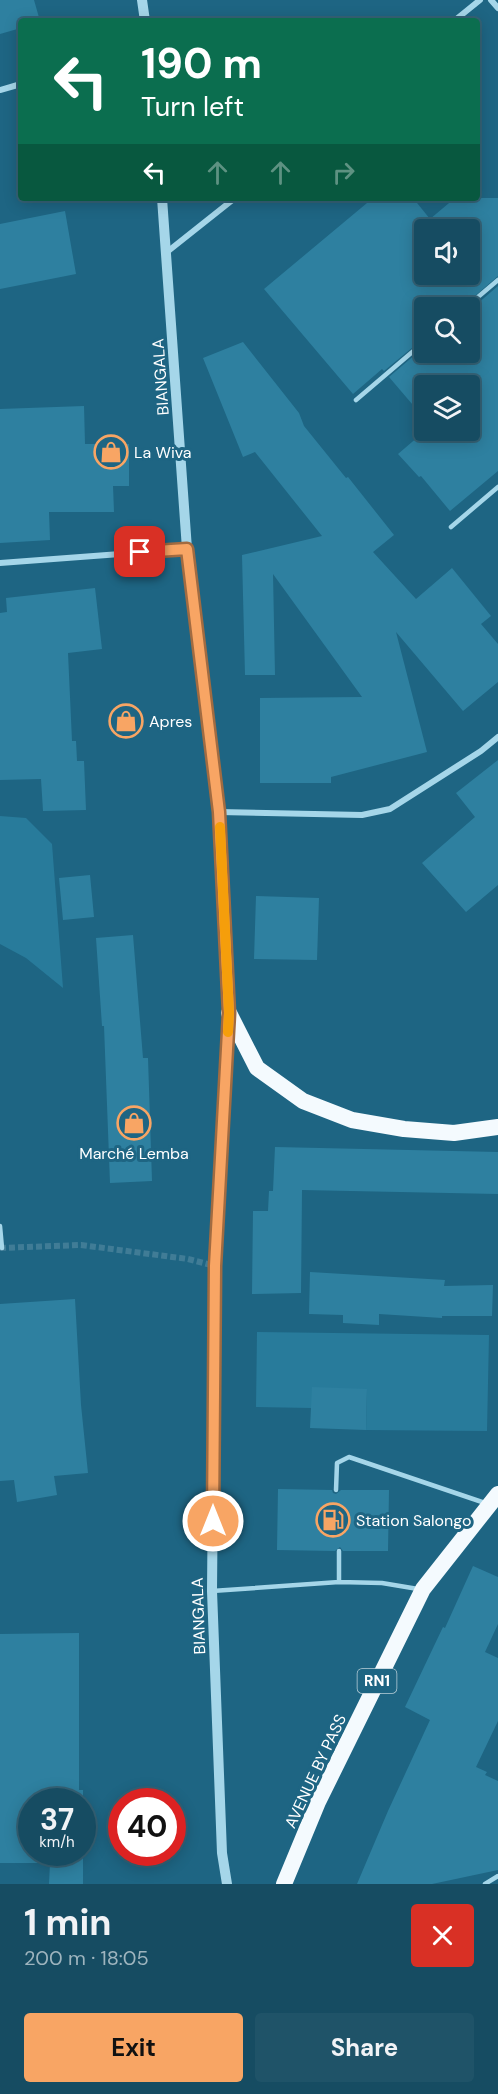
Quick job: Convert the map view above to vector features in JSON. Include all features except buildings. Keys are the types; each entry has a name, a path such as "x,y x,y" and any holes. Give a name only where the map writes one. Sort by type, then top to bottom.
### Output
{"highway":[{"path":"229,1013 257,1068 303,1101 352,1120 404,1130 454,1133 498,1127"},
{"name":"AVENUE BY PASS","path":"284,1884 318,1802 423,1589 494,1499"}],"street":[{"path":"142,0 145,18"},
{"path":"458,18 480,0"},
{"path":"491,0 498,8"},
{"path":"0,90 18,85"},
{"name":"BIANGALA","path":"162,201 187,549 219,812 229,1013 215,1266 212,1591 222,1853 227,1884"},
{"path":"167,252 231,201"},
{"path":"0,563 187,549"},
{"path":"219,812 362,815 390,809 498,737"}],"lane":[{"path":"478,297 498,280"},
{"path":"356,400 414,351"},
{"path":"451,527 498,487"},
{"path":"0,1226 2,1248"},
{"path":"336,1490 337,1463 349,1457 494,1499"},
{"path":"339,1551 339,1582"},
{"path":"212,1591 339,1582 382,1583 423,1589"},
{"path":"485,1884 498,1876"}],"shaded area":[{"path":"0,816 26,818 52,844 63,988 26,958 0,944"},
{"path":"257,1332 489,1335 487,1431 366,1430 367,1389 311,1408 256,1407"}],"tunnel":[{"path":"0,1248 81,1245 188,1259 215,1266"}],"slow traffic":[{"path":"220,827 228,1032"}],"place":[{"name":"La Wiva","path":"111,452"},
{"name":"Apres","path":"126,721"},
{"name":"Marché Lemba","path":"134,1123"},
{"name":"Station Salongo","path":"333,1520"}],"route":[{"path":"140,552 187,549 219,812 229,1013 215,1266 213,1521"}]}
